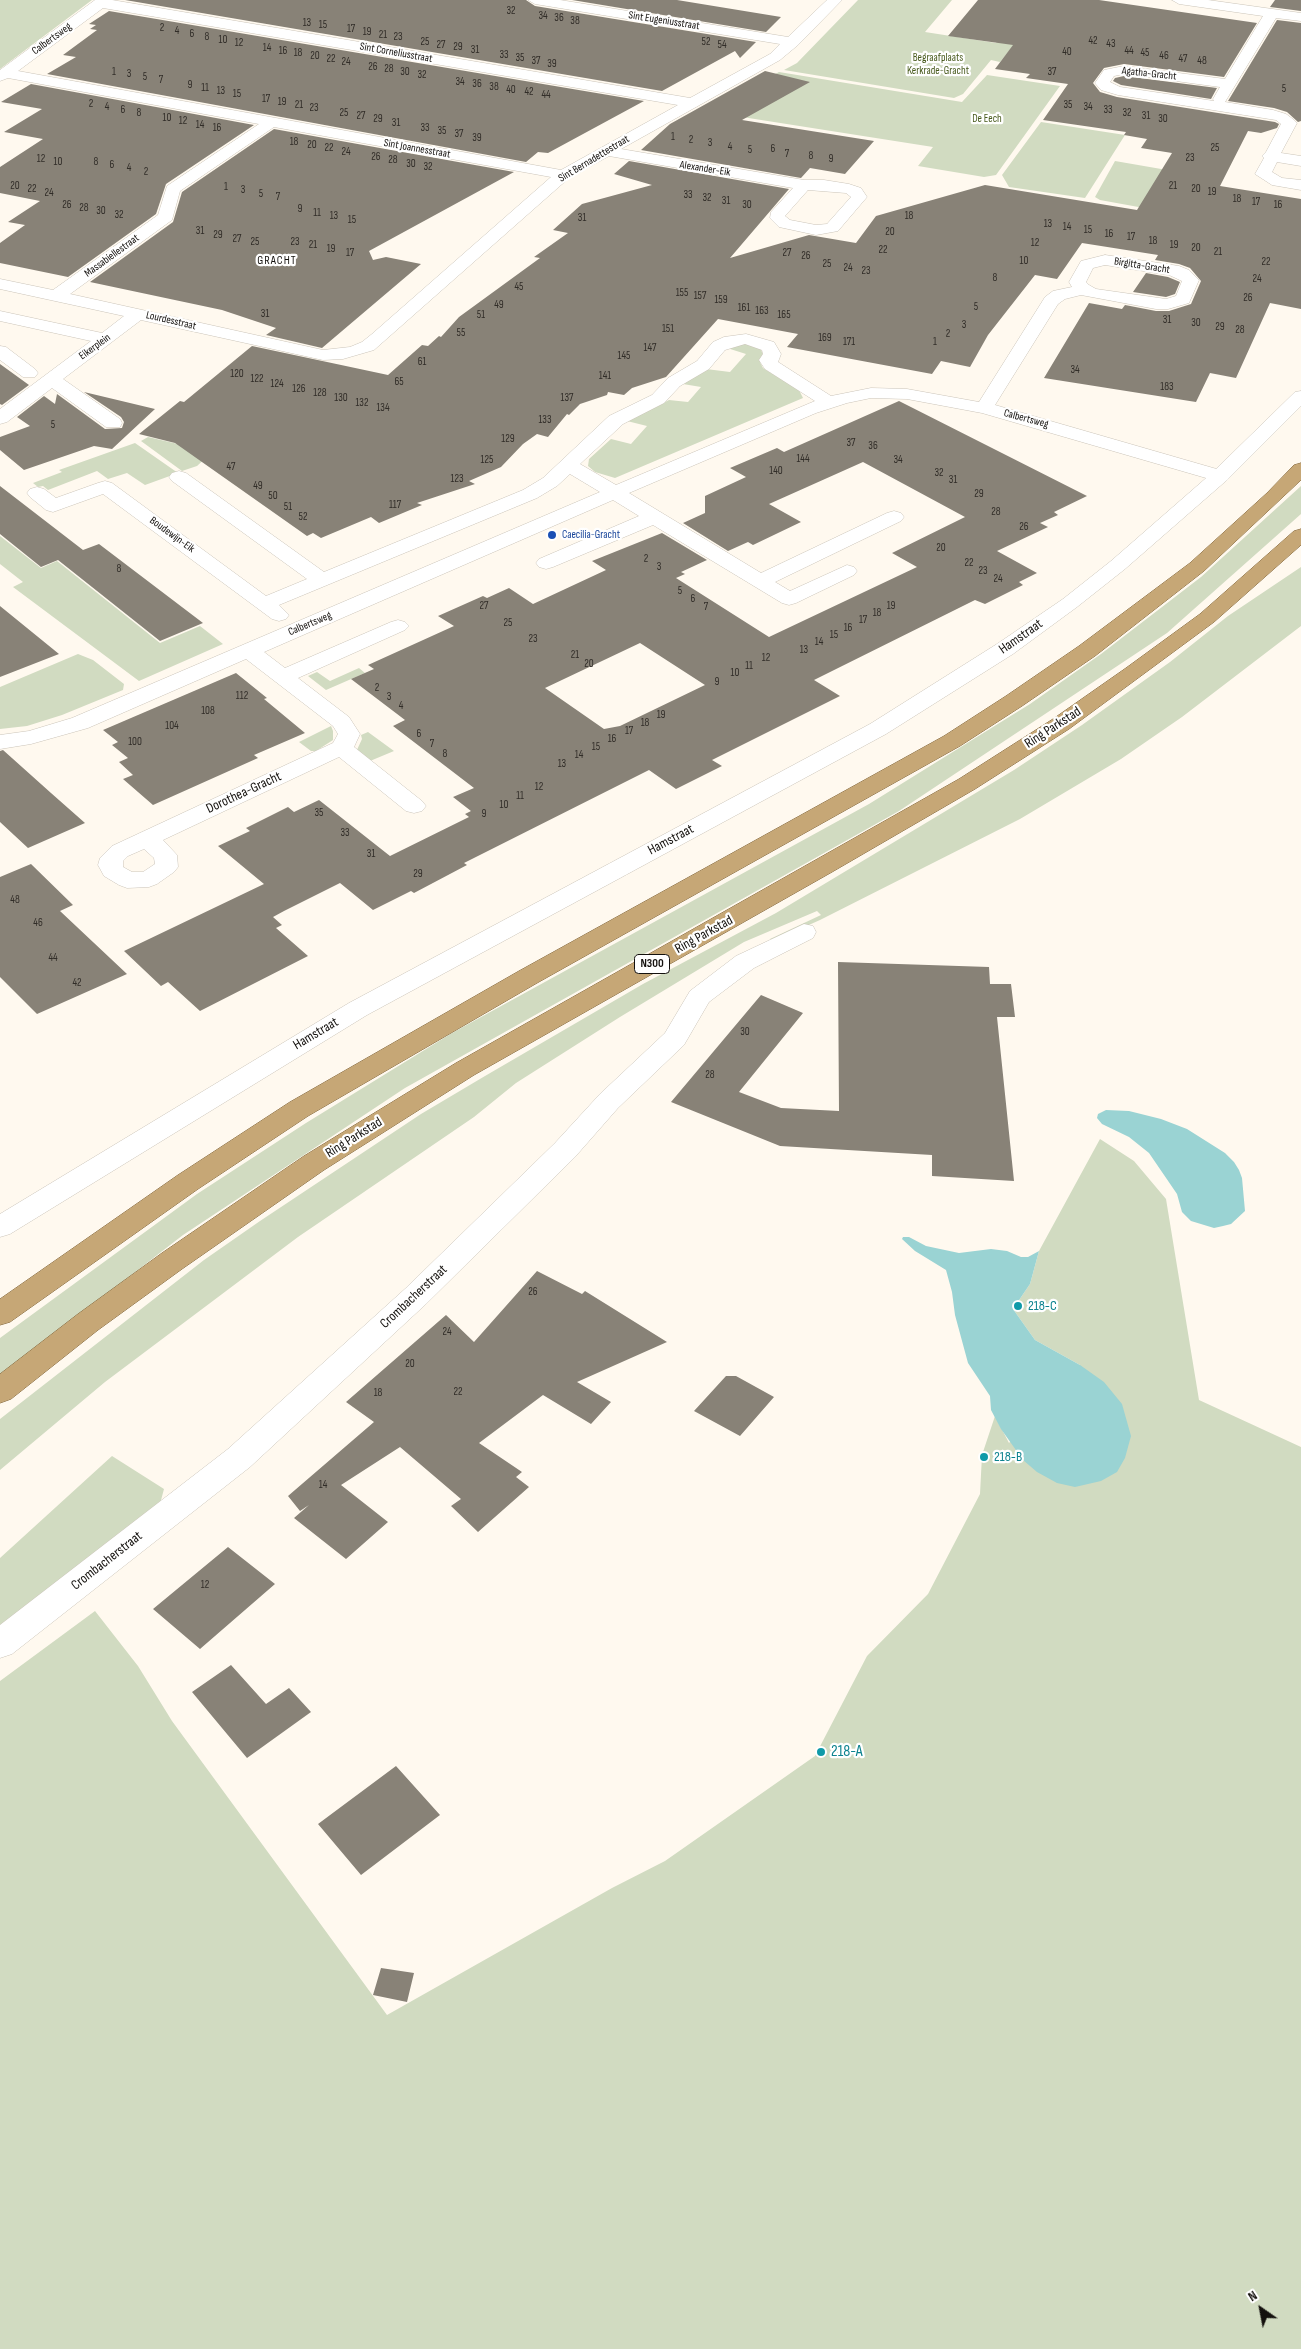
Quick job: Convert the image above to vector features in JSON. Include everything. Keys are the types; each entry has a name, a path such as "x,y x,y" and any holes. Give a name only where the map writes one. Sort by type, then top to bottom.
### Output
{"highway":[{"path":"0,1314 188,1182 299,1109 528,977 944,746 1014,701 1112,633 1196,567 1274,497 1301,469"},
{"name":"Ring Parkstad","path":"0,1391 88,1322 172,1261 249,1206 348,1142 465,1069 808,876 967,784 1062,724 1134,673 1206,618 1301,534"}],"street":[{"name":"Sint Eugeniusstraat","path":"535,0 793,42"},
{"name":"Sint Bernadettestraat","path":"343,354 368,346 563,175 775,57 793,42 834,0"},
{"path":"1179,0 1301,17"},
{"name":"Calbertsweg","path":"3,75 103,2"},
{"name":"Sint Corneliusstraat","path":"103,2 692,103"},
{"path":"1216,105 1272,13"},
{"name":"Agatha-Gracht","path":"1228,84 1124,70 1109,73 1102,83 1106,87 1118,91 1268,113 1287,120 1289,123 1270,156 1263,174 1278,182 1301,186"},
{"name":"Sint Joannesstraat","path":"3,75 563,175"},
{"name":"Massabiellestraat","path":"56,296 166,215 173,189 270,123"},
{"name":"Alexander-Eik","path":"607,151 804,185 824,185 849,189 855,191 859,197 832,228 816,230 785,224 777,215 804,185"},
{"path":"1270,156 1301,161"},
{"name":"Birgitta-Gracht","path":"984,408 1050,301 1059,295 1083,289 1092,293 1156,304 1168,304 1183,299 1191,280 1173,270 1105,260 1087,265 1077,282 1083,289"},
{"name":"Lourdesstraat","path":"0,284 323,355 343,354"},
{"name":"Eikerplein","path":"0,418 138,314"},
{"path":"0,316 106,339"},
{"path":"265,604 530,494 550,482 616,420 658,399 674,382 703,365 718,346 730,341 746,339 768,346 772,354 768,360 771,365 828,402"},
{"path":"0,351 29,373"},
{"path":"51,379 113,424"},
{"name":"Calbertsweg","path":"0,742 31,737 80,722 828,402 857,395 890,393 984,408 1220,476"},
{"name":"Hamstraat","path":"0,1228 358,1008 878,729 1005,649 1070,604 1220,476 1301,396"},
{"path":"569,465 789,599 847,571"},
{"path":"180,477 322,580"},
{"name":"Boudewijn-Eik","path":"37,493 53,506 105,486 299,629"},
{"path":"546,563 654,517"},
{"path":"760,581 894,517"},
{"path":"282,676 398,626"},
{"path":"248,650 348,729 347,742 341,748 414,806"},
{"name":"Dorothea-Gracht","path":"147,838 341,748"},
{"name":"Crombacherstraat","path":"0,1644 240,1458 416,1296 565,1150 609,1101 675,1039 699,997 746,962 804,932"}],"green space":[{"path":"0,0 92,0 0,69"},
{"name":"Begraafplaats Kerkrade-Gracht","path":"858,0 952,0 925,32 996,43 1017,15 1021,36 1000,62 991,60 963,94 954,98 784,70 797,63"},
{"name":"De Eech","path":"779,72 962,102 987,75 1060,86 996,175 984,177 918,166 933,147 704,111"},
{"path":"1041,122 1125,135 1085,198 1009,187 1002,175"},
{"path":"1115,161 1167,170 1144,208 1100,200 1095,197"},
{"path":"743,343 760,348 763,354 760,362 763,368 799,390 803,398 615,478 595,472 588,466 589,459 611,439 631,444 647,426 627,421 669,400 688,402 701,387 683,384 706,369 730,372 746,354 727,348"},
{"path":"148,437 212,452 197,466 182,471 141,441"},
{"path":"135,443 178,473 145,485 127,473 108,479 97,471 48,490 43,486 38,487 33,483 62,472 59,470"},
{"path":"1301,486 1301,514 1167,633 899,811 405,1088 183,1235 0,1377 0,1338 197,1194 306,1123 452,1033 869,804 1030,704 1101,654 1201,577"},
{"path":"0,536 41,568 57,561 160,643 200,626 223,644 139,681 13,587 23,582 0,564"},
{"path":"1301,567 1301,626 1182,717 1121,759 1020,819 820,920 773,941 770,939 821,915 817,911 744,942 516,1083 474,1117 298,1237 105,1382 0,1470 0,1419 204,1260 260,1221 421,1114 643,984 776,913 1014,770 1082,725 1170,662 1228,616"},
{"path":"78,654 93,660 124,684 123,690 62,715 27,726 0,729 0,687"},
{"path":"359,668 365,673 326,690 308,676 317,672 330,681"},
{"path":"331,726 333,740 316,751 311,751 299,742"},
{"path":"368,732 394,751 370,761 356,752 362,739 361,735"},
{"path":"1100,1139 1134,1161 1166,1199 1199,1400 1301,1447 1301,2349 0,2349 0,1681 95,1611 138,1666 172,1721 387,2015 612,1888 665,1861 815,1756 867,1656 928,1594 980,1494 982,1455 995,1416 1009,1443 1080,1365 1035,1340 1013,1309 1030,1284 1039,1251"},
{"path":"112,1456 164,1489 160,1504 0,1628 0,1558"}],"water":[{"path":"1106,1110 1129,1111 1161,1119 1187,1129 1225,1153 1234,1162 1242,1178 1245,1211 1231,1224 1214,1228 1191,1221 1182,1212 1177,1194 1149,1153 1129,1137 1102,1124 1097,1118 1098,1114"},
{"path":"903,1237 909,1237 926,1246 959,1253 991,1249 1028,1257 1039,1251 1030,1284 1013,1309 1035,1340 1080,1365 1104,1382 1122,1404 1131,1436 1125,1458 1117,1472 1101,1481 1075,1487 1057,1483 1037,1472 1023,1460 1001,1429 991,1410 990,1396 968,1363 955,1315 952,1292 946,1270 915,1251 902,1239"}],"building":[{"path":"125,0 526,0 535,6 756,42 740,58 735,51 662,91"},
{"path":"572,0 677,0 781,17 766,32"},
{"path":"978,0 1099,0 1257,23 1224,77 1124,64 1104,68 1093,83 1100,92 1117,97 1279,124 1277,128 1261,133 1248,131 1220,186 1301,199 1301,309 1270,303 1236,378 1210,373 1196,402 1044,378 1089,303 1122,309 1125,305 1156,311 1169,311 1191,304 1201,281 1190,268 1155,260 1158,255 1082,243 1057,279 1035,275 988,335 970,367 941,361 932,374 787,347 798,334 718,319 666,377 632,388 624,395 608,392 607,395 580,404 569,415 567,414 548,437 537,434 523,444 501,467 469,481 475,484 417,503 422,505 379,523 371,517 321,538 313,533 307,536 175,443 139,434 180,401 184,402 252,346 388,375 422,345 428,346 439,336 441,337 459,317 540,258 534,257 568,233 553,230 582,204 652,185 614,174 629,161 789,189 730,258 809,235 856,243 876,216 985,185 1137,210 1172,153 1141,148 1147,139 1124,135 1126,132 1043,120 1068,84 1026,78 1030,74 995,69 1013,45 948,36"},
{"path":"1275,0 1301,0 1301,11 1270,7"},
{"path":"109,11 644,101 548,153 538,152 526,162 47,74 76,57 63,55 97,30 90,29 96,25 89,24"},
{"path":"1277,20 1301,23 1301,121 1298,122 1287,112 1274,108 1228,101"},
{"path":"765,71 810,82 742,120 874,141 845,174 810,168 801,178 641,150 670,124"},
{"path":"1124,76 1217,88 1211,99 1121,85 1113,81 1115,78"},
{"path":"31,84 254,125 166,184 156,214 68,277 0,263 0,243 25,225 8,222 40,201 0,193 0,167 43,139 4,132 42,109 1,102"},
{"path":"274,129 514,172 369,251 373,260 386,257 421,264 322,348 266,335 276,328 222,310 90,282 173,222 182,192"},
{"path":"1146,273 1168,277 1180,282 1175,294 1166,297 1133,292"},
{"path":"0,364 29,385 2,405 0,404"},
{"path":"84,392 155,409 112,449 94,446 24,470 0,450 0,437 30,426 17,417 44,396 55,404 57,394 105,429 122,428 124,422 121,417"},
{"path":"899,401 1087,496 1054,512 1058,515 1040,523 1048,527 997,551 1037,573 1019,582 1023,585 985,604 975,600 814,680 840,696 712,760 722,766 676,789 649,770 464,863 467,865 414,893 411,891 373,910 340,883 273,917 282,925 276,928 308,956 200,1011 168,982 161,986 124,951 264,884 218,846 250,831 246,828 288,807 294,812 319,800 390,856 469,817 465,814 471,811 453,797 474,788 393,726 405,720 351,679 374,669 368,665 454,626 438,616 483,596 487,598 509,588 533,604 606,570 592,561 662,533 707,560 681,572 685,574 676,578 769,637 917,567 892,553 965,517 863,462 769,504 801,522 753,545 748,542 728,551 683,523 705,513 705,496 746,477 730,468 777,448 784,452","holes":["640,643 705,685 620,726 604,729 545,688"]},
{"path":"0,486 83,550 99,544 203,623 160,641 58,560 41,567 0,534"},
{"path":"0,606 59,654 0,677"},
{"path":"236,673 305,733 254,755 258,758 153,805 123,779 133,775 119,762 128,758 112,745 118,742 103,730"},
{"path":"3,750 85,823 28,848 0,822 0,751"},
{"path":"31,864 73,905 60,911 127,974 37,1014 0,977 0,877"},
{"path":"838,962 989,967 990,984 1011,984 1015,1017 997,1017 1014,1181 932,1176 932,1155 780,1146 671,1102 761,995 803,1013 739,1092 781,1108 839,1111"},
{"path":"537,1271 582,1294 585,1291 667,1342 577,1382 611,1402 591,1424 543,1395 479,1443 522,1472 516,1477 529,1487 478,1532 451,1506 461,1499 400,1447 341,1485 388,1522 346,1559 294,1518 309,1505 300,1511 288,1496 374,1422 346,1402 446,1315 474,1342"},
{"path":"726,1376 736,1376 774,1397 740,1436 694,1411"},
{"path":"228,1547 275,1584 200,1649 153,1609"},
{"path":"231,1665 266,1704 289,1688 311,1712 247,1758 192,1692"},
{"path":"396,1766 440,1815 361,1875 318,1824"},
{"path":"381,1968 414,1973 407,2002 373,1995"}],"place":[{"name":"Caecilia-Gracht","path":"552,535"},
{"name":"218-C","path":"1018,1306"},
{"name":"218-B","path":"984,1457"},
{"name":"218-A","path":"821,1752"}],"district":[{"name":"GRACHT","path":"277,261"}]}
